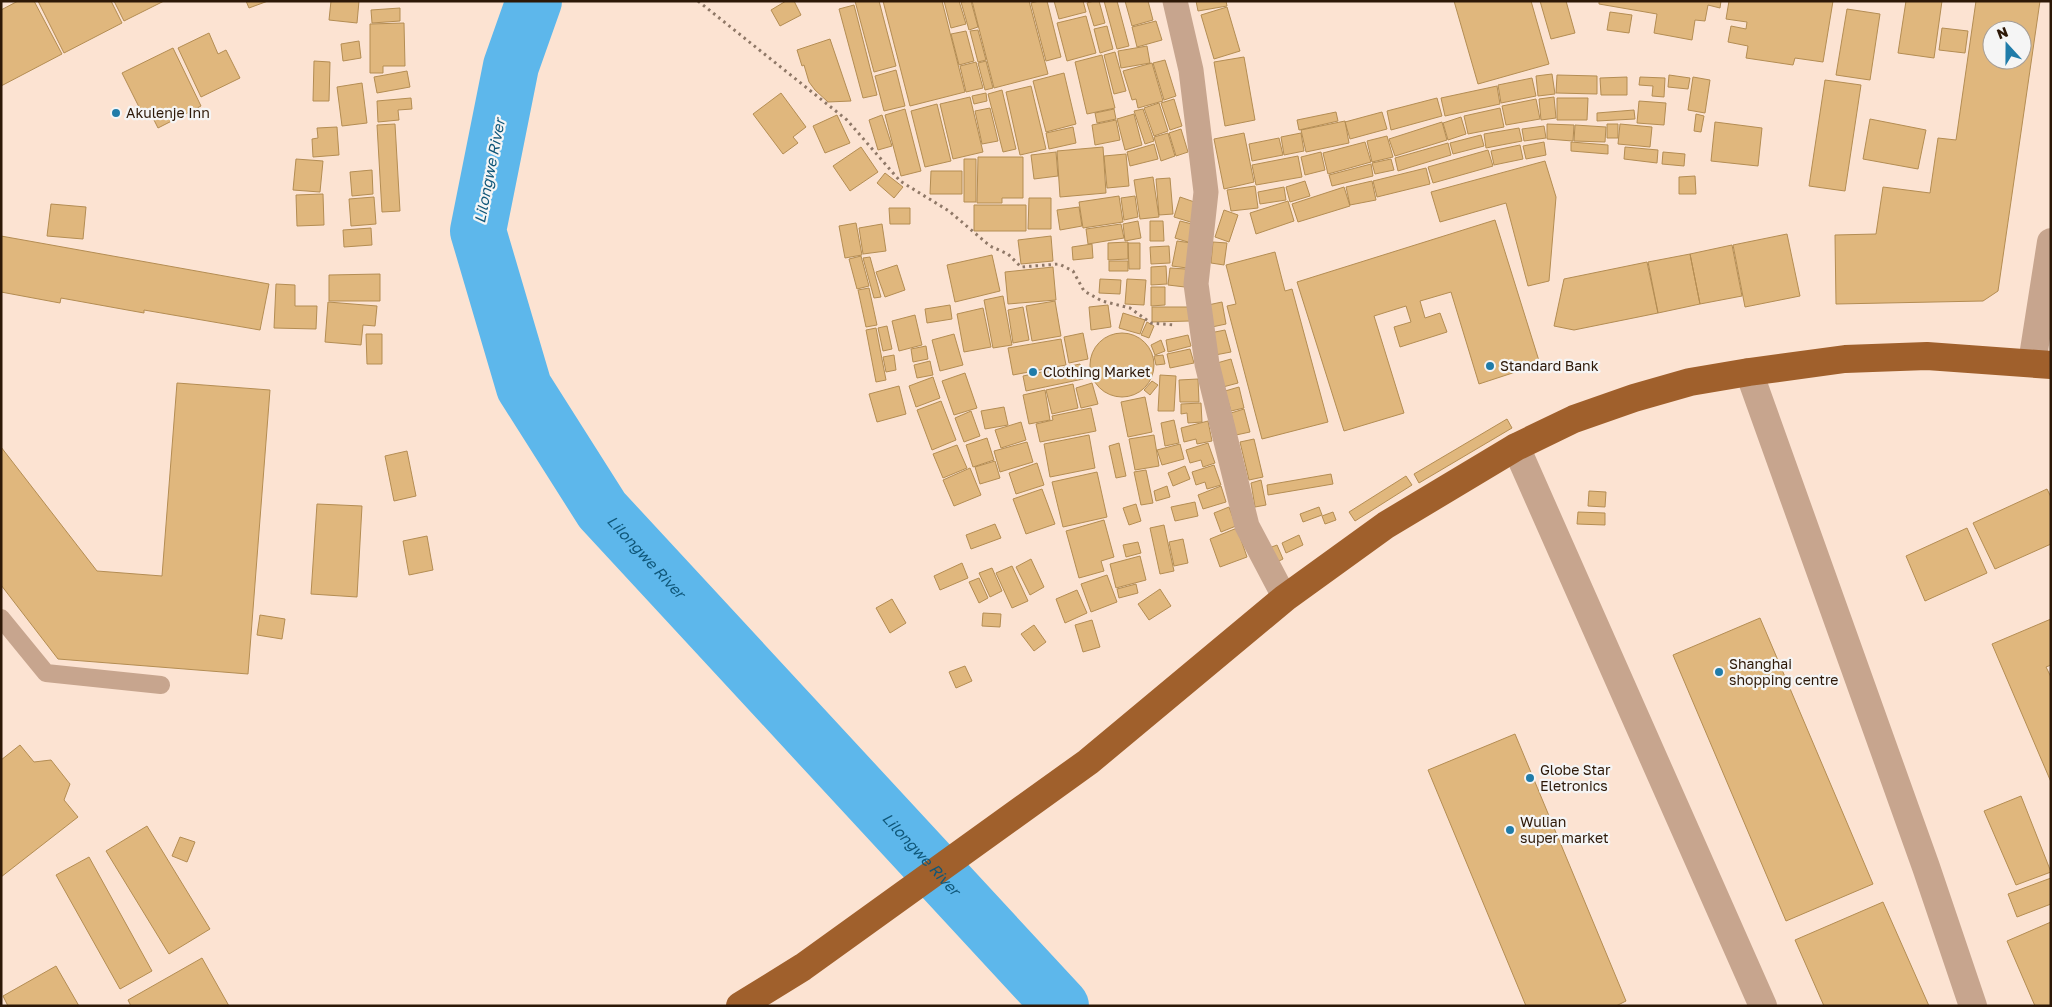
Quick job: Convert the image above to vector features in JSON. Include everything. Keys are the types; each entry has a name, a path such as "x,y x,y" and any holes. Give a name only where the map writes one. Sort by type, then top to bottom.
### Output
{"highway":[{"path":"740,1006 803,967 1088,762 1285,598 1386,525 1516,447 1574,419 1634,398 1690,382 1750,372 1845,360 1928,356 2041,364"}],"street":[{"path":"1175,1 1191,70 1206,192 1196,284 1207,364 1247,526 1285,598"},
{"path":"2041,364 2051,242"},
{"path":"1750,372 1926,867 1972,1006"},
{"path":"1516,447 1763,1006"}],"lane":[{"path":"1,618 46,673 162,685"}],"path":[{"path":"698,1 847,120 900,181 949,211 990,246 1008,254 1021,267 1059,264 1073,271 1084,291 1102,301 1130,308 1151,322 1202,328"}],"building":[{"path":"18,1 34,1 62,54 1,86 1,10"},
{"path":"38,1 111,1 122,23 64,53"},
{"path":"114,1 164,1 124,21"},
{"path":"246,1 268,1 249,8"},
{"path":"331,1 359,1 357,23 329,20"},
{"path":"786,1 794,1 801,15 780,26 771,10"},
{"path":"855,1 879,1 896,66 874,72"},
{"path":"883,1 942,1 965,92 910,106"},
{"path":"944,1 959,1 966,24 951,28"},
{"path":"971,1 978,27 969,30 961,2"},
{"path":"972,1 1029,1 1048,74 994,88"},
{"path":"1047,1 1061,57 1046,61 1031,3"},
{"path":"1054,1 1083,1 1086,12 1059,19"},
{"path":"1099,1 1105,23 1094,26 1087,3"},
{"path":"1104,1 1117,1 1129,46 1117,49"},
{"path":"1125,1 1148,1 1153,20 1132,26"},
{"path":"1196,1 1226,1 1227,6 1198,11"},
{"path":"1454,1 1531,1 1549,64 1478,84"},
{"path":"1540,1 1566,1 1575,33 1551,39"},
{"path":"1599,1 1721,1 1720,8 1708,5 1705,21 1695,20 1692,40 1654,33 1657,14 1599,4"},
{"path":"1729,1 1833,1 1823,62 1795,58 1793,65 1746,58 1748,46 1728,42 1731,26 1746,29 1747,22 1726,19"},
{"path":"1906,1 1942,1 1934,58 1898,53"},
{"path":"1976,1 2040,1 2032,56 2032,20 1982,20 1982,70 2030,70 1998,291 1983,301 1836,304 1835,235 1876,234 1883,187 1930,193 1938,138 1956,140"},
{"path":"854,5 877,95 863,98 839,9"},
{"path":"1227,7 1240,51 1214,59 1201,15"},
{"path":"400,8 400,21 372,23 371,10"},
{"path":"1847,9 1880,14 1870,80 1836,75"},
{"path":"1610,12 1632,15 1629,33 1607,30"},
{"path":"1086,16 1096,53 1067,61 1057,23"},
{"path":"1156,21 1162,40 1137,47 1132,27"},
{"path":"404,23 405,66 383,66 383,73 370,73 370,24"},
{"path":"1107,26 1113,49 1100,53 1094,29"},
{"path":"1942,28 1968,31 1965,53 1939,50"},
{"path":"978,30 986,60 978,62 970,31"},
{"path":"966,31 974,61 959,65 951,34"},
{"path":"209,33 218,54 226,50 240,78 201,97 178,48"},
{"path":"830,39 851,101 828,102 809,82 804,65 802,66 797,50"},
{"path":"359,41 361,58 343,61 341,44"},
{"path":"1147,46 1150,63 1121,68 1118,51"},
{"path":"173,48 201,106 158,128 152,116 145,119 122,73"},
{"path":"1115,52 1126,91 1114,94 1104,55"},
{"path":"1102,55 1115,108 1087,114 1075,62"},
{"path":"1244,57 1255,120 1225,126 1214,62"},
{"path":"1165,60 1176,96 1164,100 1153,63"},
{"path":"314,61 330,62 329,101 313,101"},
{"path":"986,61 993,88 985,90 978,63"},
{"path":"976,62 983,88 966,92 960,66"},
{"path":"1152,63 1163,101 1138,108 1136,99 1132,100 1123,71"},
{"path":"896,70 905,106 884,111 875,76"},
{"path":"407,71 410,87 377,93 374,77"},
{"path":"1064,73 1076,124 1046,132 1033,81"},
{"path":"1552,74 1555,94 1538,96 1536,76"},
{"path":"1557,75 1597,76 1597,94 1556,93"},
{"path":"1669,75 1690,78 1688,89 1668,87"},
{"path":"1627,77 1627,95 1601,95 1600,78"},
{"path":"1640,77 1665,78 1664,97 1652,96 1653,86 1639,85"},
{"path":"1693,77 1710,80 1705,113 1688,110"},
{"path":"1532,78 1536,96 1501,103 1498,85"},
{"path":"1825,80 1861,85 1845,191 1809,186"},
{"path":"362,83 367,123 342,126 337,87"},
{"path":"1031,86 1046,149 1020,155 1006,92"},
{"path":"1497,86 1500,104 1445,116 1441,98"},
{"path":"1002,90 1016,149 1003,152 988,94"},
{"path":"781,93 806,127 793,137 798,143 783,154 753,114"},
{"path":"986,93 987,101 974,104 972,96"},
{"path":"970,97 983,152 953,159 940,104"},
{"path":"1554,97 1556,118 1541,120 1539,99"},
{"path":"411,98 412,109 398,110 399,120 378,122 377,101"},
{"path":"1437,98 1442,116 1391,130 1387,111"},
{"path":"1557,98 1588,98 1587,120 1557,120"},
{"path":"1174,99 1182,126 1170,130 1161,103"},
{"path":"1536,99 1540,119 1506,125 1502,106"},
{"path":"1639,101 1666,103 1664,125 1637,123"},
{"path":"1159,103 1168,131 1154,136 1144,108"},
{"path":"937,104 951,161 925,167 911,111"},
{"path":"990,108 998,141 982,144 975,111"},
{"path":"1500,108 1504,127 1468,134 1464,116"},
{"path":"905,109 921,171 901,176 885,115"},
{"path":"1114,109 1116,119 1097,123 1095,113"},
{"path":"1143,109 1154,141 1145,144 1134,111"},
{"path":"1634,110 1635,119 1597,121 1597,113"},
{"path":"1336,112 1338,121 1299,130 1297,120"},
{"path":"1382,112 1387,129 1350,139 1345,122"},
{"path":"1134,114 1142,145 1125,150 1117,119"},
{"path":"1696,114 1704,116 1701,132 1694,131"},
{"path":"837,115 850,143 825,153 813,126"},
{"path":"882,115 892,146 878,150 869,120"},
{"path":"1461,117 1466,134 1448,140 1443,123"},
{"path":"1870,119 1926,130 1918,169 1863,159"},
{"path":"1116,120 1120,140 1095,145 1092,125"},
{"path":"1345,121 1349,143 1306,152 1301,130"},
{"path":"1442,122 1447,140 1395,156 1389,139"},
{"path":"1715,122 1762,128 1758,166 1711,161"},
{"path":"395,124 400,211 382,212 377,125"},
{"path":"1547,124 1574,125 1573,141 1547,139"},
{"path":"1607,124 1618,124 1618,138 1607,138"},
{"path":"1620,124 1652,127 1650,147 1618,144"},
{"path":"1575,125 1606,127 1605,142 1574,141"},
{"path":"1544,126 1546,138 1524,141 1522,129"},
{"path":"337,127 339,155 313,157 312,139 318,138 317,128"},
{"path":"1073,127 1076,143 1049,149 1046,133"},
{"path":"1519,128 1522,141 1486,148 1484,134"},
{"path":"1181,129 1188,152 1176,156 1169,133"},
{"path":"1168,133 1175,156 1161,161 1154,137"},
{"path":"1244,133 1254,182 1224,189 1214,139"},
{"path":"1301,133 1304,151 1284,155 1281,137"},
{"path":"1481,135 1484,146 1453,154 1450,143"},
{"path":"1387,136 1393,157 1372,162 1367,141"},
{"path":"1279,138 1283,155 1252,161 1249,144"},
{"path":"1365,142 1371,162 1328,174 1323,153"},
{"path":"1544,142 1546,155 1526,159 1523,146"},
{"path":"1571,142 1608,145 1608,154 1571,151"},
{"path":"1448,143 1451,155 1398,171 1395,158"},
{"path":"1154,144 1158,159 1130,166 1127,152"},
{"path":"1520,145 1523,159 1494,165 1491,151"},
{"path":"861,147 878,172 850,191 833,166"},
{"path":"1103,147 1106,193 1060,197 1057,151"},
{"path":"1625,147 1658,150 1657,163 1624,159"},
{"path":"1488,150 1493,166 1433,183 1428,167"},
{"path":"1056,152 1058,176 1034,179 1031,155"},
{"path":"1321,152 1325,170 1305,175 1301,157"},
{"path":"1663,152 1685,154 1684,166 1662,164"},
{"path":"1126,154 1129,186 1107,188 1104,156"},
{"path":"1298,156 1302,177 1256,185 1252,165"},
{"path":"978,157 1023,157 1023,198 1002,198 1002,203 977,203"},
{"path":"296,159 323,161 320,192 293,190"},
{"path":"964,159 976,159 976,202 964,202"},
{"path":"1391,159 1394,170 1375,174 1372,163"},
{"path":"1545,161 1556,197 1549,281 1528,286 1506,203 1440,222 1431,192"},
{"path":"1371,164 1373,176 1332,186 1329,175"},
{"path":"1426,168 1430,184 1377,197 1373,181"},
{"path":"372,170 373,194 352,196 350,172"},
{"path":"931,171 962,171 962,194 930,194"},
{"path":"885,173 903,187 894,198 877,183"},
{"path":"1695,176 1696,194 1679,194 1679,177"},
{"path":"1153,177 1159,217 1140,219 1134,180"},
{"path":"1170,178 1173,214 1159,215 1156,179"},
{"path":"1305,181 1310,196 1290,202 1286,187"},
{"path":"1372,181 1376,200 1350,205 1346,187"},
{"path":"1255,186 1258,208 1231,211 1227,190"},
{"path":"1284,187 1286,200 1260,204 1258,192"},
{"path":"1344,187 1350,206 1298,222 1292,204"},
{"path":"323,194 324,225 297,226 296,195"},
{"path":"1119,196 1123,222 1083,228 1079,202"},
{"path":"1135,196 1138,217 1124,220 1121,198"},
{"path":"374,197 376,224 351,226 349,199"},
{"path":"1180,197 1203,205 1197,224 1174,217"},
{"path":"1029,198 1051,198 1051,229 1028,229"},
{"path":"1288,201 1294,221 1256,234 1250,213"},
{"path":"51,204 86,207 83,239 47,236"},
{"path":"974,205 1026,205 1026,231 974,231"},
{"path":"1079,207 1082,226 1060,230 1057,210"},
{"path":"889,208 910,208 910,224 890,224"},
{"path":"1224,210 1238,215 1229,242 1215,237"},
{"path":"1495,220 1540,364 1479,384 1451,292 1420,301 1425,318 1440,313 1447,332 1400,347 1394,327 1411,322 1406,306 1374,316 1404,413 1344,431 1297,282"},
{"path":"1138,221 1141,238 1125,241 1123,224"},
{"path":"1150,221 1163,221 1164,241 1150,241"},
{"path":"1180,221 1196,225 1191,243 1175,238"},
{"path":"856,223 862,255 845,258 839,226"},
{"path":"882,224 886,251 863,254 859,228"},
{"path":"1121,224 1124,238 1088,244 1086,229"},
{"path":"371,228 372,245 344,247 343,230"},
{"path":"1787,234 1800,296 1745,307 1733,245"},
{"path":"1,236 269,284 260,330 144,310 144,313 61,298 60,303 1,292"},
{"path":"1051,236 1053,261 1021,264 1018,240"},
{"path":"1177,241 1192,243 1187,268 1172,266"},
{"path":"1128,242 1128,259 1108,260 1108,243"},
{"path":"1213,242 1227,243 1224,265 1211,263"},
{"path":"1128,243 1140,243 1140,269 1129,269"},
{"path":"1092,244 1093,258 1073,260 1072,247"},
{"path":"1732,245 1742,296 1700,304 1690,254"},
{"path":"1169,246 1170,263 1151,264 1150,247"},
{"path":"1275,252 1285,291 1292,289 1328,422 1262,439 1227,306 1236,304 1226,265"},
{"path":"1690,254 1700,304 1658,313 1648,262"},
{"path":"992,255 1000,291 955,302 947,265"},
{"path":"861,256 869,286 857,289 849,259"},
{"path":"870,257 881,297 874,298 863,258"},
{"path":"1109,261 1128,261 1128,271 1109,271"},
{"path":"1647,262 1658,313 1574,330 1554,326 1564,279"},
{"path":"897,265 905,290 885,297 876,272"},
{"path":"1166,266 1167,284 1151,285 1151,267"},
{"path":"1053,267 1056,300 1008,304 1005,272"},
{"path":"1170,268 1186,269 1185,287 1168,285"},
{"path":"380,274 380,301 329,301 329,275"},
{"path":"1100,279 1121,280 1120,294 1099,293"},
{"path":"1127,279 1146,280 1144,305 1125,304"},
{"path":"276,284 295,285 295,306 317,306 316,329 274,328"},
{"path":"1151,287 1165,287 1165,305 1151,306"},
{"path":"869,288 877,325 866,327 858,290"},
{"path":"1003,296 1012,345 993,348 984,300"},
{"path":"1055,301 1061,336 1032,341 1026,306"},
{"path":"328,302 377,306 375,326 363,325 361,345 325,342"},
{"path":"1222,302 1226,324 1212,327 1208,305"},
{"path":"950,305 952,319 927,323 925,309"},
{"path":"1108,305 1111,327 1091,330 1089,307"},
{"path":"1023,307 1029,340 1013,343 1008,310"},
{"path":"1152,307 1189,307 1190,321 1152,322"},
{"path":"983,308 991,347 964,352 957,314"},
{"path":"1123,313 1145,320 1140,334 1119,328"},
{"path":"915,315 922,345 899,351 892,321"},
{"path":"1147,322 1154,326 1149,338 1141,335"},
{"path":"887,326 892,349 883,351 878,328"},
{"path":"876,328 886,380 876,382 866,330"},
{"path":"1225,330 1231,352 1215,355 1210,333"},
{"path":"1083,333 1088,359 1069,363 1064,337"},
{"path":"1122,333 1140,339 1148,347 1154,365 1148,383 1140,391 1122,397 1104,391 1096,383 1090,365 1096,347 1104,339"},
{"path":"366,334 382,334 382,364 367,364"},
{"path":"954,334 963,365 940,371 932,340"},
{"path":"1188,335 1191,346 1168,352 1166,340"},
{"path":"1061,339 1066,365 1013,375 1008,348"},
{"path":"1161,340 1165,351 1155,355 1151,345"},
{"path":"926,346 928,359 913,362 911,349"},
{"path":"1190,349 1194,363 1170,368 1167,354"},
{"path":"894,355 896,370 886,372 883,357"},
{"path":"1163,355 1165,364 1156,365 1154,356"},
{"path":"1231,359 1238,383 1223,387 1217,363"},
{"path":"930,361 933,375 917,378 914,365"},
{"path":"1080,364 1083,379 1026,391 1023,376"},
{"path":"965,373 977,408 954,415 942,381"},
{"path":"1160,375 1176,376 1174,411 1158,411"},
{"path":"933,377 940,398 916,407 909,386"},
{"path":"1198,379 1199,402 1180,402 1179,380"},
{"path":"1152,381 1158,385 1150,395 1144,390"},
{"path":"177,383 270,390 248,674 58,659 1,585 1,447 97,571 162,576"},
{"path":"1092,383 1098,404 1081,408 1076,388"},
{"path":"1073,384 1078,408 1052,414 1046,390"},
{"path":"899,386 906,414 877,422 869,394"},
{"path":"1239,387 1244,408 1231,411 1225,391"},
{"path":"1045,390 1050,420 1029,424 1023,395"},
{"path":"1145,397 1152,432 1128,437 1121,402"},
{"path":"941,401 956,440 932,450 917,410"},
{"path":"1201,403 1202,422 1188,423 1187,413 1181,414 1181,404"},
{"path":"1004,407 1008,425 985,429 981,411"},
{"path":"1091,408 1096,431 1040,442 1036,424 1053,420 1052,416"},
{"path":"1244,409 1250,432 1236,435 1231,413"},
{"path":"971,411 980,436 964,442 955,418"},
{"path":"1507,419 1512,428 1419,483 1414,474"},
{"path":"1174,420 1179,443 1165,446 1161,423"},
{"path":"1208,421 1212,441 1197,444 1196,439 1184,442 1181,428"},
{"path":"1021,422 1026,440 1001,448 995,430"},
{"path":"1089,435 1095,468 1050,477 1044,444"},
{"path":"1154,435 1159,466 1135,470 1129,439"},
{"path":"987,438 994,460 973,467 966,445"},
{"path":"1254,439 1263,477 1249,480 1240,442"},
{"path":"1027,442 1033,462 1000,472 994,451"},
{"path":"1119,443 1126,476 1116,478 1109,446"},
{"path":"1208,443 1215,463 1203,467 1201,460 1190,463 1186,450"},
{"path":"1180,444 1184,459 1162,465 1157,450"},
{"path":"957,445 967,468 943,478 933,454"},
{"path":"407,451 416,496 394,501 385,456"},
{"path":"995,461 1000,478 980,484 975,467"},
{"path":"1037,463 1044,485 1016,494 1009,473"},
{"path":"1214,465 1221,485 1207,489 1205,482 1196,485 1192,472"},
{"path":"1185,466 1190,479 1173,486 1168,473"},
{"path":"970,468 981,495 954,506 943,480"},
{"path":"1146,470 1153,503 1141,505 1134,472"},
{"path":"1097,472 1107,517 1063,527 1052,482"},
{"path":"1331,474 1333,484 1268,495 1267,485"},
{"path":"1406,476 1412,485 1355,521 1349,512"},
{"path":"1261,480 1266,505 1255,507 1251,483"},
{"path":"1167,486 1170,497 1156,501 1154,491"},
{"path":"1221,486 1226,502 1203,509 1198,495"},
{"path":"1042,489 1055,524 1026,534 1013,499"},
{"path":"2047,489 2051,497 2051,544 1995,569 1973,523"},
{"path":"1589,491 1606,492 1605,507 1588,506"},
{"path":"1195,502 1198,516 1175,521 1171,507"},
{"path":"317,504 362,506 357,597 311,594"},
{"path":"1136,504 1141,521 1129,525 1123,508"},
{"path":"1229,507 1236,526 1221,532 1214,513"},
{"path":"1319,507 1322,515 1303,522 1300,514"},
{"path":"1333,512 1336,520 1325,524 1322,516"},
{"path":"1578,512 1605,513 1605,525 1577,524"},
{"path":"1104,520 1114,557 1101,561 1104,571 1079,578 1066,531"},
{"path":"995,524 1001,538 971,549 966,535"},
{"path":"1164,525 1174,571 1160,574 1150,528"},
{"path":"1237,528 1247,557 1220,567 1210,539"},
{"path":"1967,528 1987,573 1925,601 1906,556"},
{"path":"1299,535 1303,545 1286,553 1282,543"},
{"path":"427,536 433,570 409,575 403,541"},
{"path":"1183,539 1188,563 1174,566 1169,542"},
{"path":"1138,542 1141,553 1126,557 1123,545"},
{"path":"1277,545 1283,559 1275,563 1269,548"},
{"path":"1140,556 1146,580 1116,588 1110,564"},
{"path":"1031,559 1044,587 1030,595 1016,567"},
{"path":"962,563 968,578 940,590 934,576"},
{"path":"1012,566 1028,601 1012,608 996,573"},
{"path":"992,568 1002,591 990,597 979,573"},
{"path":"1107,575 1117,602 1091,612 1081,584"},
{"path":"979,578 988,598 979,603 969,582"},
{"path":"1136,584 1138,593 1119,598 1117,589"},
{"path":"1160,589 1171,606 1149,620 1138,604"},
{"path":"1077,590 1087,613 1065,623 1056,599"},
{"path":"892,599 906,623 890,633 876,608"},
{"path":"983,613 1001,614 1000,627 982,626"},
{"path":"260,615 285,619 282,639 257,635"},
{"path":"1760,618 1873,884 1786,921 1673,655"},
{"path":"2051,619 2051,665 2046,667 2051,677 2051,782 1992,644"},
{"path":"1092,620 1100,647 1083,652 1075,625"},
{"path":"1034,625 1046,642 1034,651 1021,634"},
{"path":"965,666 972,681 956,688 949,672"},
{"path":"1515,734 1626,1001 1616,1006 1526,1006 1428,770"},
{"path":"20,745 34,762 51,760 70,784 64,800 78,817 1,877 1,760"},
{"path":"2021,796 2051,872 2016,885 1984,811"},
{"path":"147,826 210,929 169,954 106,851"},
{"path":"180,837 195,842 187,862 172,856"},
{"path":"89,857 152,971 120,989 56,875"},
{"path":"2051,878 2051,904 2017,917 2008,894"},
{"path":"1883,902 1929,1006 1824,1006 1795,940"},
{"path":"2051,922 2051,1006 2035,1006 2007,941"},
{"path":"202,958 229,1006 131,1006 128,1000"},
{"path":"56,966 79,1006 8,1006 3,996"}],"waterway":[{"name":"Lilongwe River","path":"534,1 511,66 478,231 524,387 602,510 1061,1006"}],"place":[{"name":"Akulenje Inn","path":"116,113"},
{"name":"Standard Bank","path":"1490,366"},
{"name":"Clothing Market","path":"1033,372"},
{"name":"Shanghai shopping centre","path":"1719,672"},
{"name":"Globe Star Eletronics","path":"1530,778"},
{"name":"Wulian super market","path":"1510,830"}]}
